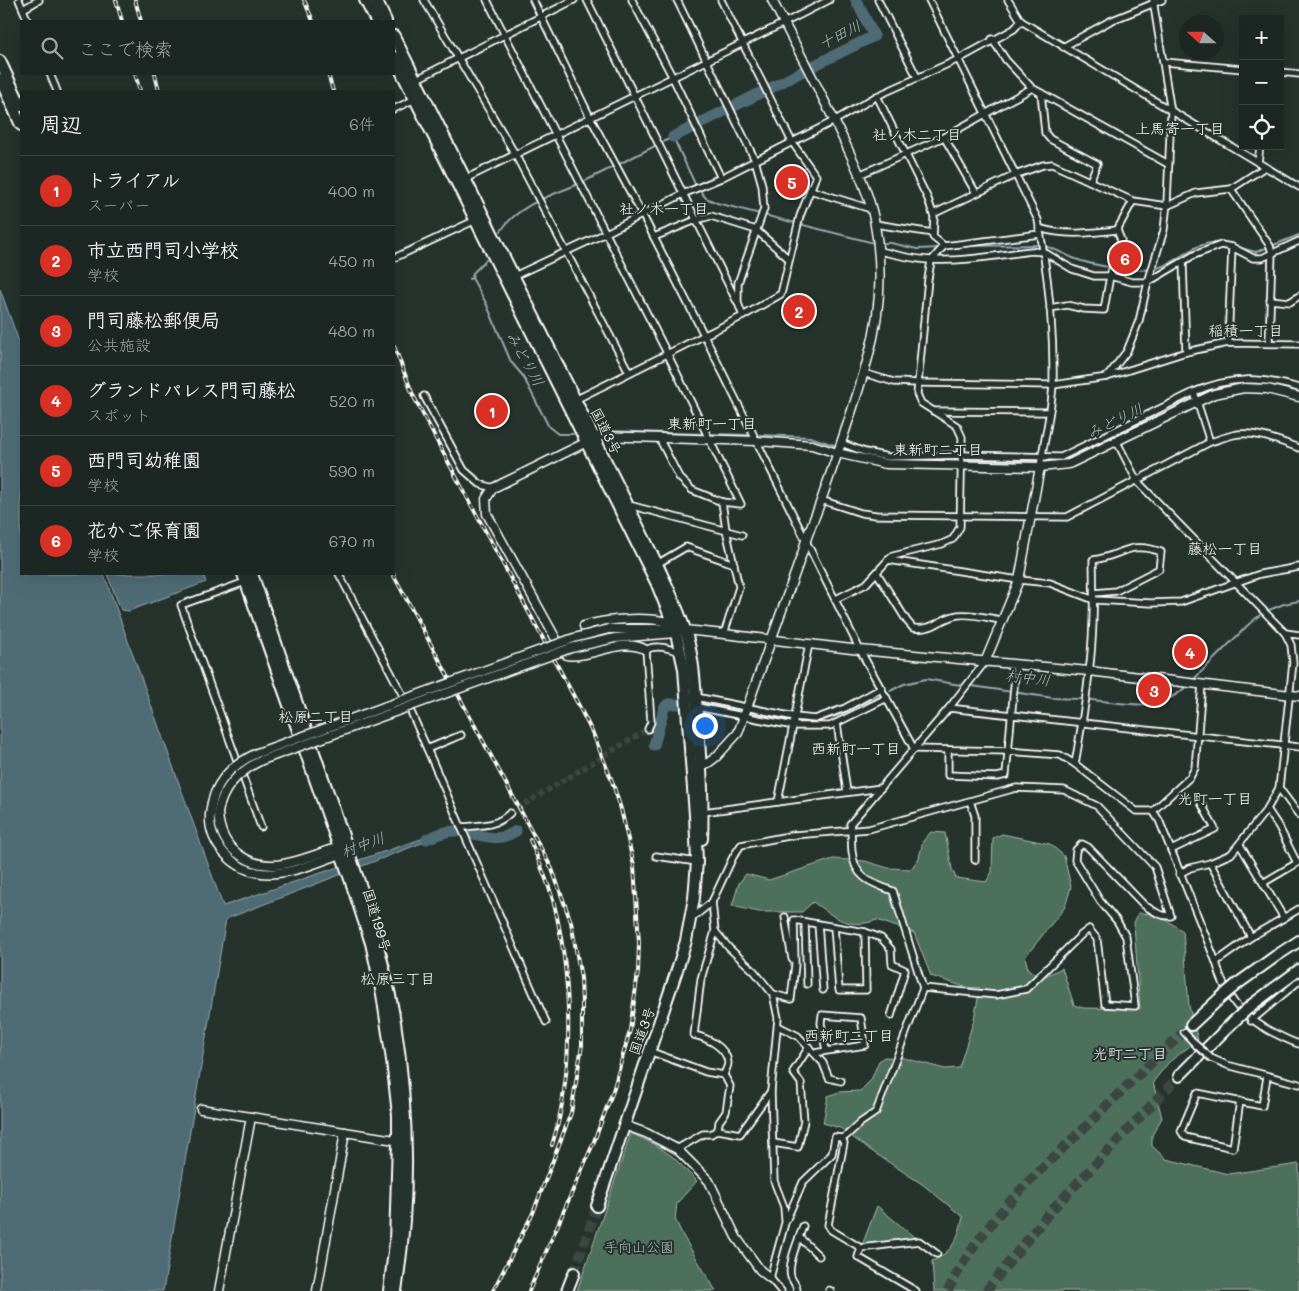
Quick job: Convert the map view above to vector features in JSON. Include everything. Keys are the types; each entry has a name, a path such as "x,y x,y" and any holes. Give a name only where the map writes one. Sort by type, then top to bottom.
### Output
{"highway":[{"path":"372,1 376,20"},
{"path":"372,1 385,20"},
{"name":"国道3号","path":"395,39 412,82 589,440 656,582 692,667 696,702 697,862 691,920 676,973 597,1206"},
{"name":"国道3号","path":"395,58 412,82 415,99 461,181"},
{"path":"0,61 20,104"},
{"path":"0,78 20,123"},
{"name":"国道3号","path":"510,278 575,400 589,440 628,505 657,564 677,629 697,766 703,812 702,843 697,862"},
{"name":"国道199号","path":"248,577 354,877 384,1004 402,1141 406,1195 396,1291"},
{"path":"1187,1029 1237,984 1299,941"},
{"path":"1179,1076 1234,1021 1299,970"},
{"name":"国道199号","path":"389,1291 395,1244 402,1141"},
{"path":"567,1291 574,1273"}],"street":[{"path":"19,0 28,20"},
{"path":"23,8 39,0"},
{"path":"424,0 515,154 628,372"},
{"path":"487,0 741,504 722,502 692,490 679,477 659,438"},
{"path":"533,0 590,117 704,335 860,650 914,749"},
{"path":"412,82 574,0"},
{"path":"587,0 743,316"},
{"path":"632,0 686,103 722,178"},
{"path":"677,0 755,160 762,185 764,209 738,283 738,303"},
{"path":"575,400 743,316 781,294 800,216 816,176 792,142 721,0"},
{"path":"697,766 716,757 738,733 821,500 863,373 876,325 880,290 879,246 871,209 859,174 772,0"},
{"path":"461,181 743,44 828,0"},
{"path":"878,0 917,77"},
{"path":"770,1278 785,1222 803,1182 832,1154 835,1137 842,1138 846,1136 860,1122 876,1112 923,988 893,891 869,882 856,870 852,853 852,831 850,824 949,708 985,662 1019,580 1053,385 1052,328 1044,252 1038,220 1014,175 929,0"},
{"path":"1008,0 1021,21 1299,187"},
{"path":"1063,47 1110,21 1153,1 1162,0"},
{"path":"1107,376 1127,351 1139,321 1148,282 1164,230 1167,206 1171,112 1153,1"},
{"path":"510,278 683,194 722,178 834,121 877,96 959,59 992,39 1014,29 1021,21"},
{"path":"992,39 1006,60 1032,88 1168,164"},
{"path":"1164,62 1239,69"},
{"path":"1284,72 1299,74"},
{"path":"50,75 57,90"},
{"path":"859,174 944,137 1032,88"},
{"path":"1042,93 1045,133 1050,139 1097,164 1090,181"},
{"path":"877,96 907,154 933,214 933,237 944,246"},
{"path":"395,109 415,99"},
{"path":"944,137 976,193"},
{"path":"1258,163 1260,150"},
{"path":"933,214 1014,175 1043,165 1052,164 1133,201 1167,206 1196,193 1231,189 1266,167"},
{"path":"1231,189 1270,246 1272,253 1269,342"},
{"path":"810,190 871,209"},
{"path":"1117,230 1133,201"},
{"path":"654,237 711,216 756,230 789,259"},
{"path":"395,258 480,219"},
{"path":"875,224 933,232"},
{"path":"836,599 866,584 893,556 942,544 953,539 960,527 962,437 957,426 921,403 918,394 931,260 944,246 1040,231 1093,233 1117,230"},
{"path":"1050,308 1067,305 1084,310 1104,310 1110,276 1121,240 1117,230"},
{"path":"879,246 909,258 931,260 950,260 1031,251 1044,252 1072,269 1094,276 1110,276 1132,282 1148,282 1194,255 1221,245 1232,247 1253,258 1262,258 1299,241"},
{"path":"1228,344 1232,247"},
{"path":"1183,262 1186,352"},
{"path":"1270,300 1290,302 1299,296"},
{"path":"863,373 894,382 1053,385 1075,383 1107,376 1186,352 1228,344 1269,342 1299,344"},
{"path":"840,443 865,452 888,457 962,455 1060,457 1194,392 1222,382 1241,379 1269,380 1299,388"},
{"path":"646,650 640,647 625,646 571,656 562,650 487,514 486,499 493,488 599,436 757,441 812,445 837,453 886,464 1040,467 1069,464 1214,394 1244,388 1267,389 1299,397"},
{"path":"1194,392 1210,442"},
{"path":"424,396 464,470 480,484 493,488"},
{"path":"931,411 1048,412"},
{"path":"821,500 876,515 1067,517 1210,442 1234,434 1251,434 1277,440 1299,448"},
{"path":"1116,440 1137,481 1285,633 1291,645 1293,663 1279,788 1267,809 1231,854 1210,863 1190,868 1179,874"},
{"path":"722,502 726,530 739,587 724,634"},
{"path":"628,505 742,534"},
{"path":"657,564 686,547 734,564"},
{"path":"1075,764 1090,671 1094,600 1093,560 1107,558 1130,548 1140,547 1161,552 1159,570 1116,591 1094,593"},
{"path":"888,560 1050,583 1094,600 1151,603 1181,602 1260,574 1299,567"},
{"path":"877,573 913,628 932,627 941,620 958,615 1001,620"},
{"path":"340,575 408,705 546,1022"},
{"path":"248,577 180,605 261,827"},
{"path":"594,651 584,626 612,619 635,619 677,629"},
{"path":"345,854 285,873 266,874 250,871 236,864 218,846 212,831 215,792 222,778 234,766 257,754 574,638 609,629 677,629 860,650 1090,671 1299,696"},
{"path":"214,813 232,781 246,769 262,760 571,648 615,638 677,629"},
{"path":"1285,633 1299,635"},
{"path":"778,802 809,644"},
{"path":"646,650 652,647 664,648 680,653"},
{"path":"646,650 651,722 648,729"},
{"path":"948,750 948,775 997,777 1006,775 1016,665"},
{"path":"914,749 1008,751 1060,755 1075,764 1136,811 1154,811 1190,777 1195,768 1198,683"},
{"path":"696,702 815,719 829,715 882,688"},
{"path":"696,702 743,717 806,727 830,726 887,698"},
{"path":"949,708 1299,747"},
{"path":"837,723 847,792"},
{"path":"427,749 461,735"},
{"path":"703,812 881,788"},
{"path":"691,920 712,902 733,857 742,845 794,835 870,829 1016,788 1064,790 1097,806 1155,867 1171,916 1166,916 1144,905 1088,847 1082,844 1076,850 1075,860 1100,901 1117,920 1126,937 1135,1006 1105,1004 1098,939 1089,929 1081,934 1026,989 996,995 923,988"},
{"path":"1279,788 1299,815"},
{"path":"970,800 975,816 975,860"},
{"path":"1171,850 1215,829 1200,801"},
{"path":"1263,883 1297,863 1279,827 1267,809"},
{"path":"1154,811 1216,962 1220,978 1236,1007 1251,1021 1299,1044"},
{"path":"461,827 502,820 510,813"},
{"path":"1240,845 1284,918"},
{"path":"656,856 697,862"},
{"path":"1210,863 1251,937"},
{"path":"712,902 715,931 701,979 694,1035 704,1038 724,1052 728,1064 724,1075 730,1086 726,1112 718,1130"},
{"path":"1216,962 1251,937 1299,909"},
{"path":"785,916 794,974"},
{"path":"772,994 791,998 794,974 794,920 865,932 881,938 890,949 892,964 905,970 891,1016"},
{"path":"805,922 807,984"},
{"path":"818,924 823,990"},
{"path":"834,927 839,990 866,990 865,932"},
{"path":"715,931 754,971 772,994 778,1018 771,1090 774,1181 784,1207 785,1222"},
{"path":"1251,1021 1299,981"},
{"path":"814,1053 865,1045 861,1018 822,1015 821,1023 826,1051"},
{"path":"778,1026 798,1036 809,1047 823,1063 828,1078 841,1081"},
{"path":"1187,1029 1196,1044 1211,1058 1226,1066 1299,1084"},
{"path":"773,1143 798,1147 804,1120 801,1083 793,1072 809,1047"},
{"path":"649,1052 706,1072 724,1075"},
{"path":"1240,1102 1233,1148 1185,1137 1181,1131 1197,1093 1262,1106 1267,1077"},
{"path":"677,1149 703,1134 711,1134 718,1130 740,1134 771,1090"},
{"path":"201,1109 402,1141"},
{"path":"219,1291 251,1118"},
{"path":"624,1125 646,1133 677,1149 709,1181 728,1223 744,1249 760,1270 781,1291"},
{"path":"316,1291 345,1132"},
{"path":"842,1138 844,1144 828,1225 831,1230 861,1248 918,1241 937,1254"},
{"path":"797,1291 798,1288 790,1275 793,1253 803,1226"},
{"path":"799,1237 819,1256"},
{"path":"861,1248 858,1257 916,1291"}],"green space":[{"path":"931,832 945,833 952,869 956,878 986,882 992,872 993,838 1002,834 1050,844 1064,856 1071,887 1065,907 1025,957 1028,969 1041,978 1062,968 1074,1005 1083,1008 1140,1009 1134,923 1138,913 1157,914 1183,931 1189,1006 1198,1040 1169,1062 1153,1082 1162,1118 1152,1135 1152,1146 1166,1159 1228,1174 1299,1164 1299,1291 934,1291 932,1261 945,1253 954,1244 963,1217 922,1184 840,1128 823,1123 828,1096 839,1092 860,1091 871,1080 879,1061 884,1057 904,1058 945,1069 959,1068 974,1019 980,988 965,987 931,976 914,933 877,920 858,924 850,923 828,913 813,902 802,912 759,912 732,906 739,883 746,874 769,880 833,859 865,861 888,868 911,869 919,858 923,841"},
{"name":"手向山公園","path":"631,1133 656,1145 673,1157 697,1181 677,1203 675,1219 716,1291 577,1291"},
{"path":"877,1206 919,1241 861,1248"}],"water":[{"path":"0,289 20,344 20,575 104,575 223,906 439,833 437,837 226,919 163,1291 0,1291"},
{"path":"107,575 203,575 206,582 129,611 121,610"}],"waterway":[{"name":"十田川","path":"813,66 874,36 856,0"},
{"name":"十田川","path":"771,88 803,71"},
{"name":"十田川","path":"673,137 764,91"},
{"path":"581,183 673,137 696,186"},
{"path":"501,231 508,222 525,208 576,185"},
{"path":"699,190 706,198 717,203 874,243"},
{"path":"1237,247 1256,252 1299,235"},
{"path":"879,243 891,243 917,249 941,248"},
{"path":"1045,246 1091,264 1139,270 1157,268 1195,248 1211,243 1220,243"},
{"path":"968,246 1040,245"},
{"path":"469,279 472,278 473,273 486,260"},
{"name":"みどり川","path":"472,278 486,303 511,362 523,376 549,427 558,434 573,434"},
{"name":"みどり川","path":"1226,385 1255,383 1270,386"},
{"name":"みどり川","path":"1200,394 1221,386"},
{"name":"みどり川","path":"1073,454 1169,411 1192,397"},
{"name":"みどり川","path":"603,431 704,434"},
{"name":"みどり川","path":"709,434 749,435"},
{"name":"みどり川","path":"760,435 810,437 834,445"},
{"name":"みどり川","path":"844,449 864,455"},
{"name":"みどり川","path":"1046,460 1062,459"},
{"name":"みどり川","path":"908,461 956,460"},
{"name":"みどり川","path":"966,460 1035,461"},
{"name":"村中川","path":"1269,610 1299,601"},
{"name":"村中川","path":"1192,681 1260,615"},
{"name":"村中川","path":"890,691 904,684 926,679 960,685"},
{"name":"村中川","path":"1091,700 1130,704 1154,703 1166,700 1188,685"},
{"name":"村中川","path":"972,686 1053,698 1079,699"},
{"name":"村中川","path":"813,723 837,716 882,695"},
{"name":"村中川","path":"654,745 664,708 668,704 678,704"},
{"name":"村中川","path":"704,704 740,710"},
{"name":"村中川","path":"751,712 789,720"},
{"name":"村中川","path":"427,839 450,831 492,838 508,835 516,831"}],"tunnel":[{"path":"510,813 648,729"},
{"path":"948,1291 974,1246 1007,1205 1043,1167 1191,1025"},
{"path":"986,1291 1049,1213 1179,1076"},
{"path":"574,1273 597,1206"}],"railway":[{"path":"116,0 122,20"},
{"path":"135,0 141,20"},
{"path":"304,0 313,20"},
{"path":"135,75 140,90"},
{"path":"155,75 159,90"},
{"path":"328,75 333,90"},
{"path":"395,349 413,395 594,736 621,809 634,866 639,943 638,972 630,1030 613,1091 593,1144 529,1291"},
{"path":"394,575 552,869 571,922 581,978 582,1045 571,1113 533,1213 493,1291"},
{"path":"530,840 553,900 564,959 567,991 568,1023 565,1086 552,1145"}],"place":[{"name":"西門司幼稚園","path":"792,182"},
{"name":"花かご保育園","path":"1125,258"},
{"name":"市立西門司小学校","path":"799,311"},
{"name":"トライアル","path":"492,411"},
{"name":"グランドパレス門司藤松","path":"1190,652"},
{"name":"門司藤松郵便局","path":"1154,690"}],"district":[{"name":"上馬寄一丁目","path":"1180,129"},
{"name":"社ノ木二丁目","path":"917,135"},
{"name":"社ノ木一丁目","path":"664,209"},
{"name":"稲積一丁目","path":"1246,331"},
{"name":"東新町一丁目","path":"712,424"},
{"name":"東新町二丁目","path":"938,450"},
{"name":"藤松一丁目","path":"1225,549"},
{"name":"松原二丁目","path":"316,717"},
{"name":"西新町一丁目","path":"856,749"},
{"name":"光町一丁目","path":"1215,799"},
{"name":"松原三丁目","path":"398,979"},
{"name":"西新町二丁目","path":"849,1036"},
{"name":"光町二丁目","path":"1130,1054"}]}
